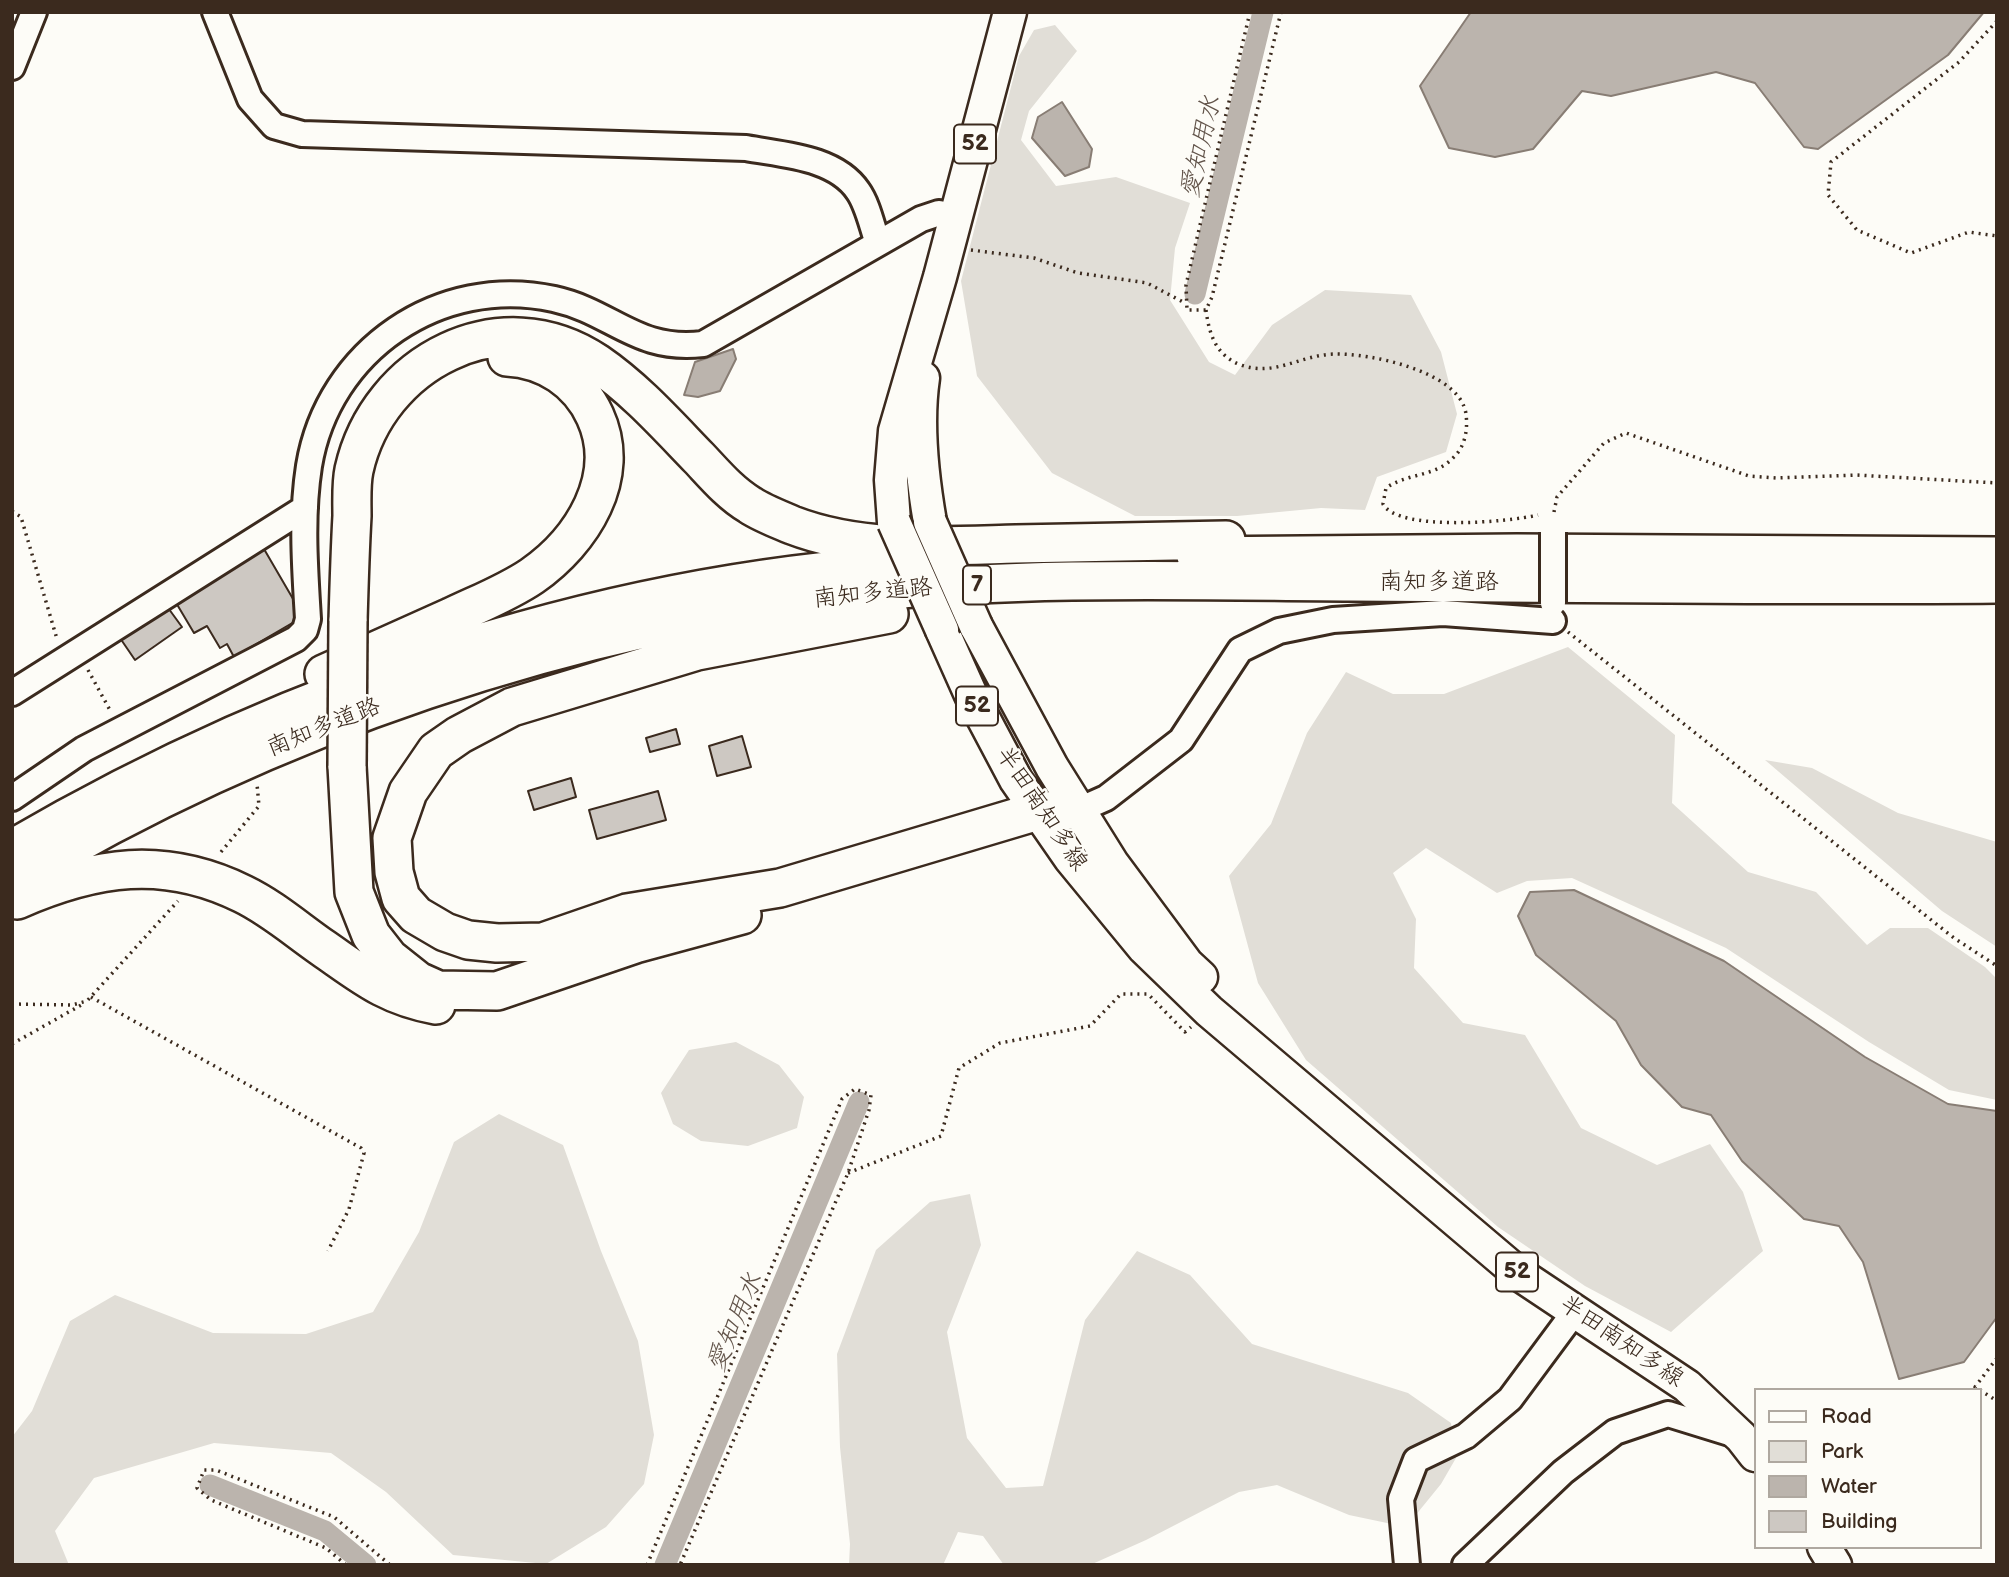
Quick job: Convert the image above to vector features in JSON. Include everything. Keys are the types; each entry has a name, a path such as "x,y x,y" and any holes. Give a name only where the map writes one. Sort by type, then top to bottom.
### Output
{"highway":[{"path":"546,958 477,964 449,959 403,937 386,915 361,848 353,765 353,472 364,438 385,401 414,372 438,354 468,342 498,336 529,338 578,351 599,365 649,408 727,488 750,506 817,533 856,543 963,545 1256,539 1280,555"},
{"path":"137,780 151,760 269,699 506,592 551,561 588,517 601,489 604,452 598,423 588,400 568,378 545,365 515,358 493,357 437,376 403,408 380,443 366,493 355,621"},
{"name":"南知多道路","path":"12,849 137,780 327,695 501,637 625,605 763,579 888,564 1280,555 1997,556"},
{"name":"南知多道路","path":"12,881 89,835 270,749 396,699 509,663 632,633 758,608 868,592 1047,581 1997,584"},
{"path":"546,958 445,932 416,915 401,898 394,872 392,838 408,792 436,751 459,735 512,707 697,651 878,615 1025,598 1047,581"},
{"path":"12,902 64,879 121,869 167,870 213,880 246,895 357,975 419,1002 454,1008 500,1006 546,958 627,913 780,888 1056,817"}],"main road":[{"name":"半田南知多線","path":"1010,12 940,277 895,431 891,480 894,522 1003,756 1056,817 1144,948 1209,1011 1287,1074 1519,1274 1687,1386 1748,1446"},
{"name":"半田南知多線","path":"940,277 922,384 923,484 930,522 976,626 1052,767 1056,817 1112,863 1187,964 1259,1033 1287,1074"},
{"path":"1825,1549 1835,1565"}],"street":[{"path":"12,67 33,12"},
{"path":"215,12 250,99 274,126 302,134 746,148 814,160 839,174 858,191 878,243"},
{"path":"12,798 84,749 296,639 305,630 308,619 305,508 309,465 316,437 351,369 382,337 427,310 472,296 495,293 565,301 662,345 703,344 921,219 939,213 952,230"},
{"path":"12,693 136,612 305,508"},
{"path":"1056,817 1106,798 1181,740 1240,650 1279,631 1333,620 1443,613 1553,612 1554,522"},
{"path":"1408,1565 1401,1499 1416,1460 1466,1436 1510,1399 1576,1310"},
{"path":"1465,1565 1563,1472 1615,1432 1668,1414 1748,1446"}],"path":[{"path":"1206,310 1186,310 1185,285 1250,12"},
{"path":"1281,12 1212,297 1206,310 1209,332 1215,345 1238,364 1276,369 1316,356 1364,356 1427,374 1458,396 1465,408 1462,448 1440,468 1403,478 1386,488 1383,504 1395,517 1413,521 1473,522 1528,517 1554,522 1557,497 1604,443 1626,433 1749,475 1776,478 1856,475 1997,483"},
{"path":"1997,21 1959,62 1831,162 1828,195 1857,230 1911,253 1969,232 1997,236"},
{"path":"952,230 964,250 1034,258 1094,277 1147,283 1185,303"},
{"path":"12,511 21,517 60,646 84,661 119,731"},
{"path":"1553,612 1590,646 1954,939 1997,966"},
{"path":"221,852 259,806 256,782"},
{"path":"12,1044 87,1001 178,901"},
{"path":"848,1173 942,1136 959,1068 1000,1043 1090,1026 1121,994 1148,995 1185,1032 1209,1011"},
{"path":"91,997 361,1148 364,1153 349,1209 328,1251"},
{"path":"12,1004 72,1005 87,1001"},
{"path":"648,1565 842,1099 855,1089 871,1095 869,1110 848,1173 680,1565"},
{"path":"1977,1388 1997,1358"},
{"path":"1981,1391 1997,1401"},
{"path":"346,1565 326,1548 211,1500 197,1488 204,1470 216,1470 334,1517 390,1565"}],"green space":[{"path":"1055,25 1077,51 1029,111 1021,140 1056,186 1116,177 1190,203 1175,248 1170,300 1209,362 1235,375 1272,325 1325,290 1411,295 1441,352 1457,414 1446,452 1377,477 1365,510 1321,508 1237,516 1135,516 1052,473 977,376 961,281 1019,56 1034,30"},
{"path":"1568,647 1675,735 1672,803 1748,872 1816,892 1867,945 1890,928 1928,928 1985,967 1997,979 1997,1100 1949,1090 1869,1042 1726,948 1572,878 1527,881 1497,893 1426,848 1393,873 1416,919 1414,968 1463,1023 1525,1035 1581,1128 1657,1165 1710,1144 1743,1192 1763,1251 1671,1332 1585,1286 1498,1227 1306,1060 1258,983 1229,876 1271,824 1307,733 1346,672 1393,694 1444,694"},
{"path":"1765,760 1812,768 1898,813 1997,842 1997,947 1942,911"},
{"path":"736,1042 779,1065 804,1097 797,1128 748,1146 701,1141 673,1124 661,1093 689,1050"},
{"path":"499,1114 563,1145 601,1251 638,1341 654,1435 644,1484 606,1527 546,1564 453,1555 386,1492 331,1453 214,1443 94,1478 55,1531 69,1565 12,1565 12,1437 32,1411 70,1321 115,1295 213,1333 306,1334 373,1312 419,1232 454,1142"},
{"path":"970,1194 981,1245 947,1332 967,1438 1006,1488 1043,1486 1085,1320 1137,1251 1190,1275 1252,1344 1408,1393 1451,1423 1456,1458 1441,1484 1406,1527 1349,1515 1277,1485 1239,1492 1146,1540 1090,1565 1004,1565 983,1536 958,1532 943,1565 849,1565 850,1544 840,1447 837,1354 876,1250 930,1202"}],"water":[{"path":"1471,12 1984,12 1948,55 1818,149 1804,147 1755,83 1716,72 1611,96 1582,91 1533,149 1495,157 1449,148 1420,86"},
{"path":"1062,102 1092,149 1089,167 1065,176 1032,138 1038,117"},
{"path":"733,349 736,359 720,391 698,397 684,395 695,362"},
{"path":"1574,890 1724,961 1865,1057 1948,1104 1997,1111 1997,1317 1964,1362 1899,1379 1863,1262 1839,1226 1804,1219 1742,1161 1711,1115 1682,1107 1641,1065 1616,1021 1536,955 1518,916 1530,892"}],"building":[{"path":"264,549 296,604 294,622 234,657 227,644 220,648 207,626 194,633 175,601"},
{"path":"166,605 182,627 135,660 120,638"},
{"path":"676,729 680,744 650,752 646,738"},
{"path":"742,736 751,767 717,776 709,746"},
{"path":"571,778 576,797 534,810 528,791"},
{"path":"658,791 666,820 597,839 589,810"}],"waterway":[{"name":"愛知用水","path":"1195,294 1263,12"},
{"name":"愛知用水","path":"665,1565 859,1102"},
{"name":"愛知用水","path":"210,1485 325,1531 366,1565"}]}
